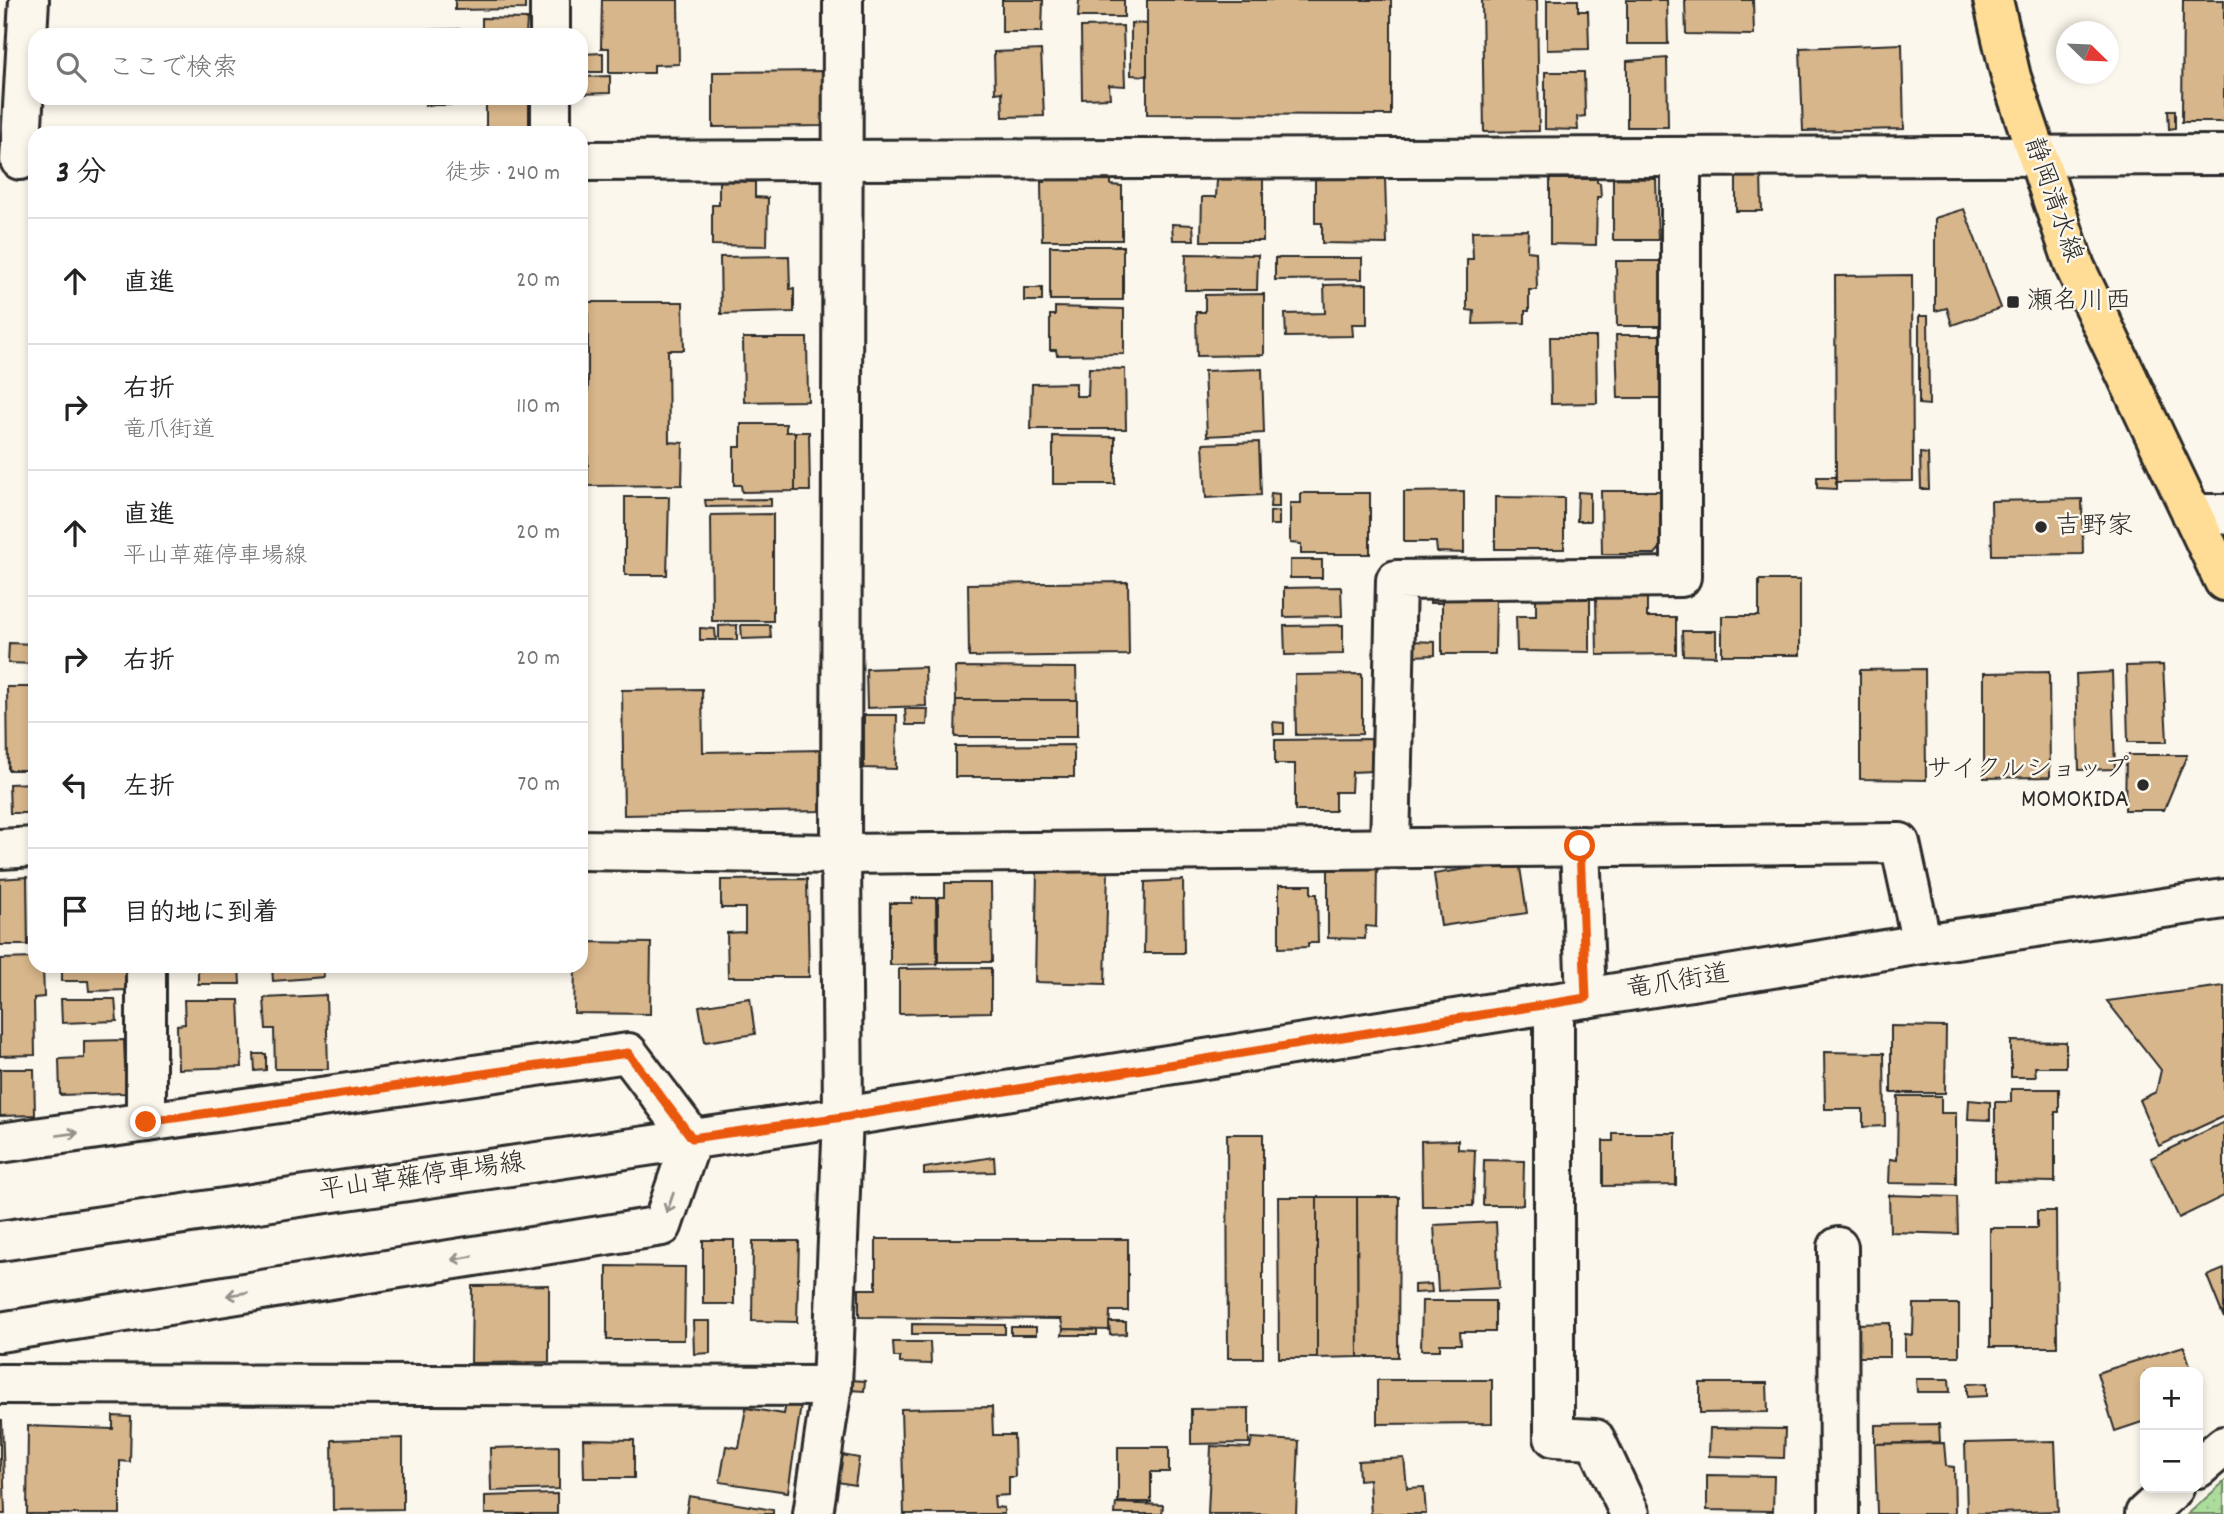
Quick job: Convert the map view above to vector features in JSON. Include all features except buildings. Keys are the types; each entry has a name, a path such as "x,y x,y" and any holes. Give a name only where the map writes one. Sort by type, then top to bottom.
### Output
{"main road":[{"name":"静岡清水線","path":"1993,0 2011,77 2075,267 2208,514 2224,581"}],"street":[{"path":"18,160 29,0"},
{"path":"550,0 550,28"},
{"path":"813,1514 832,1386 843,1117 843,0"},
{"path":"551,105 551,126"},
{"path":"588,161 2224,155"},
{"path":"1390,848 1396,580 1681,577 1681,159"},
{"path":"588,850 842,854 1900,843 1922,944"},
{"path":"1580,846 1570,1000 1554,1437 1595,1439 1630,1514"},
{"path":"0,849 28,847"},
{"name":"竜爪街道","path":"843,1117 1922,944 2224,900"},
{"path":"146,973 146,1122"},
{"path":"0,1143 628,1053 692,1138 663,1226 0,1332"},
{"name":"平山草薙停車場線","path":"0,1241 843,1117"},
{"path":"1838,1247 1839,1514"},
{"path":"0,1384 832,1386"},
{"path":"2203,1464 2224,1446"},
{"path":"2145,1514 2168,1493"}],"green space":[{"path":"2224,1482 2224,1514 2188,1514"}],"place":[{"name":"瀬名川西","path":"2013,302"},
{"name":"吉野家","path":"2041,527"},
{"name":"サイクルショップ MOMOKIDA","path":"2143,785"}],"route":[{"path":"146,1122 628,1053 692,1138 843,1117 1586,998 1580,846"}]}
